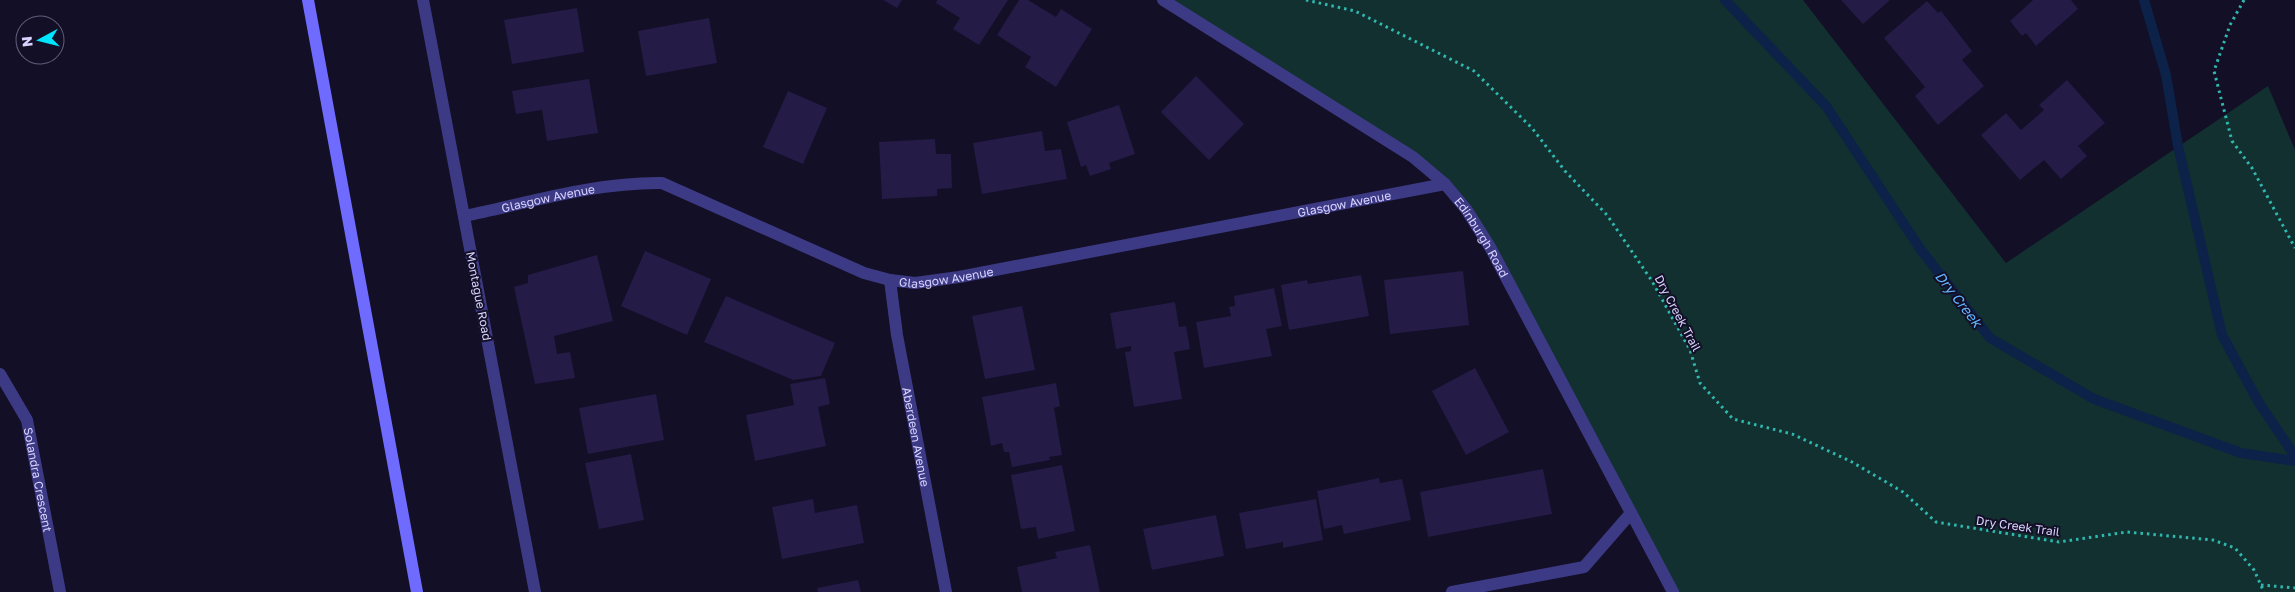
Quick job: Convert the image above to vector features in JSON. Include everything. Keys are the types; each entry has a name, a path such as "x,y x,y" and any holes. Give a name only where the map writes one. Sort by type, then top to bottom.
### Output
{"main road":[{"path":"308,0 417,592"}],"street":[{"name":"Montague Road","path":"423,0 535,592"},
{"name":"Edinburgh Road","path":"1163,0 1413,157 1445,184 1466,209 1490,247 1673,592"},
{"name":"Glasgow Avenue","path":"464,216 606,187 639,183 662,183 864,273 890,280 915,283 959,277 1445,184"},
{"name":"Aberdeen Avenue","path":"890,280 897,335 946,592"},
{"name":"Solandra Crescent","path":"0,374 27,420 60,592"},
{"path":"1452,592 1584,567 1631,513"}],"path":[{"name":"Dry Creek Trail","path":"1306,0 1355,11 1474,71 1532,128 1565,171 1607,215 1652,281 1690,350 1700,383 1733,419 1792,434 1852,462 1903,492 1936,522 2059,542 2127,532 2213,540 2235,548 2254,570 2264,592"},
{"path":"2244,0 2230,25 2214,71 2232,141 2252,168 2295,248"},
{"path":"2261,585 2295,588"}],"green space":[{"path":"1164,0 1803,0 2006,263 2268,86 2295,150 2295,592 1671,592 1466,209 1413,157"}],"building":[{"path":"883,0 902,0 897,8"},
{"path":"937,0 1008,0 979,45 953,29 960,18 936,3"},
{"path":"1019,0 1028,0 1056,17 1061,9 1092,29 1056,87 1025,67 1031,57 997,35"},
{"path":"1841,0 1890,0 1863,24"},
{"path":"2033,0 2071,0 2078,9 2036,46 2026,33 2022,36 2010,21"},
{"path":"1927,1 1938,13 1941,11 1972,51 1962,60 1984,86 1938,125 1915,96 1925,87 1884,38"},
{"path":"577,8 584,52 512,64 504,20"},
{"path":"709,18 717,63 646,76 638,31"},
{"path":"1196,76 1244,124 1209,160 1161,112"},
{"path":"589,79 598,133 547,141 542,110 516,114 512,91"},
{"path":"2067,80 2105,123 2078,146 2087,156 2061,179 2044,160 2020,180 1981,135 2006,113 2021,130 2044,110 2039,105"},
{"path":"788,91 827,108 803,164 763,147"},
{"path":"1119,105 1135,154 1109,163 1111,169 1090,176 1086,165 1081,167 1067,122"},
{"path":"1042,131 1045,151 1061,149 1067,179 982,194 973,143"},
{"path":"935,139 936,154 951,154 952,188 937,189 937,196 882,199 879,142"},
{"path":"645,251 711,279 687,335 621,306"},
{"path":"597,255 613,321 554,336 557,354 570,352 575,378 535,384 514,287 528,283 528,275"},
{"path":"1463,271 1469,325 1390,334 1384,280"},
{"path":"1361,275 1369,316 1289,330 1281,285 1307,280 1308,284"},
{"path":"1274,288 1282,326 1266,329 1272,356 1204,368 1196,322 1231,316 1229,307 1235,306 1234,296"},
{"path":"726,296 835,343 821,376 793,380 704,342"},
{"path":"1175,302 1179,327 1186,326 1190,349 1174,352 1182,399 1134,407 1125,352 1131,351 1131,346 1116,349 1110,313"},
{"path":"1022,306 1035,370 985,379 972,316"},
{"path":"1475,368 1509,432 1466,455 1432,391"},
{"path":"825,378 830,404 818,407 826,446 755,461 746,415 794,405 790,384"},
{"path":"1056,383 1060,406 1054,408 1062,455 1049,457 1050,460 1012,467 1009,452 1004,452 1002,443 991,446 982,397"},
{"path":"656,394 664,440 588,454 579,408"},
{"path":"631,454 644,520 599,529 585,463"},
{"path":"1062,465 1075,531 1038,539 1036,527 1021,529 1011,475"},
{"path":"1543,469 1552,514 1428,537 1420,492"},
{"path":"1379,478 1380,483 1402,479 1411,520 1344,534 1342,525 1324,529 1317,491"},
{"path":"813,499 815,513 857,505 864,543 782,559 772,507"},
{"path":"1316,499 1323,540 1283,548 1283,542 1246,549 1239,513"},
{"path":"1216,515 1224,556 1152,570 1143,529"},
{"path":"1090,545 1100,592 1022,592 1017,567 1057,558 1055,552"},
{"path":"858,580 861,592 818,592 817,588"}],"waterway":[{"name":"Dry Creek","path":"1725,0 1826,106 1921,250 1990,338 2094,399 2241,453 2295,461"},
{"path":"2144,0 2166,75 2178,146 2222,335 2259,403 2295,456"}]}
